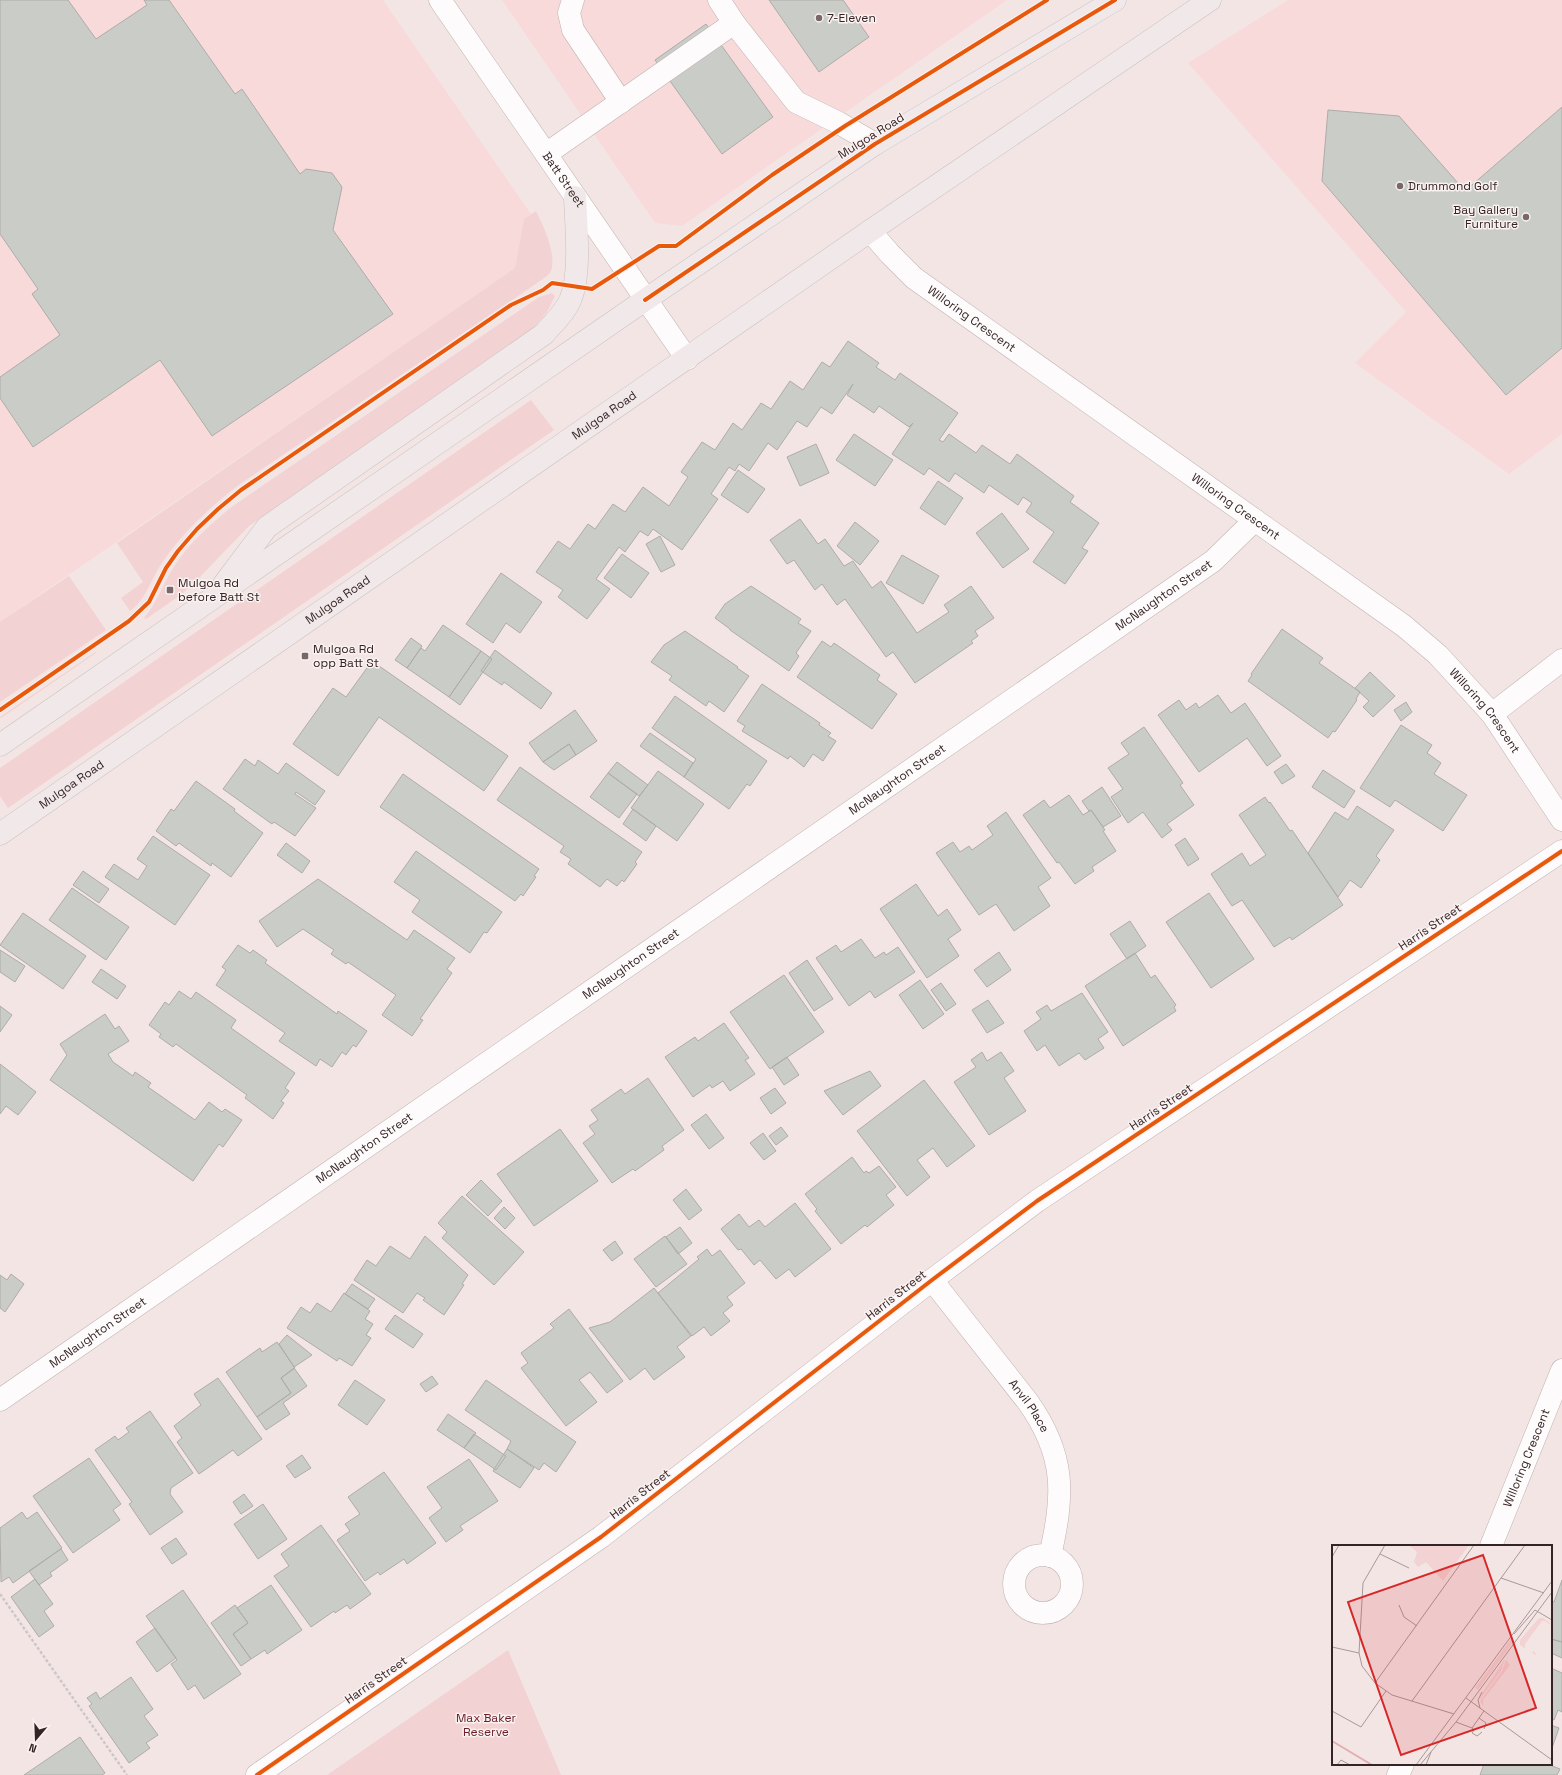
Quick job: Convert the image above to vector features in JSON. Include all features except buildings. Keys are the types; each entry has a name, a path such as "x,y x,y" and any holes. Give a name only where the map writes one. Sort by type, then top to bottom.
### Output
{"main road":[{"name":"Mulgoa Road","path":"0,745 645,300 875,144 1115,0"},
{"name":"Mulgoa Road","path":"1,833 870,231 1210,0"},
{"path":"212,600 267,527 544,334 555,322 564,311 571,298 574,286 577,253 575,197"}],"street":[{"name":"Batt Street","path":"440,0 687,359"},
{"path":"573,0 570,13 573,30 621,102"},
{"path":"719,0 734,23 796,102 839,123 875,144"},
{"path":"546,154 734,23"},
{"name":"Willoring Crescent","path":"870,231 914,278 1404,626 1438,655 1492,714 1562,820"},
{"name":"McNaughton Street","path":"0,1400 1213,561 1255,520"},
{"path":"1492,714 1562,660"},
{"name":"Harris Street","path":"257,1775 601,1537 932,1280 1037,1201 1562,851"},
{"name":"Anvil Place","path":"932,1280 1042,1421 1056,1456 1060,1485 1057,1526 1050,1556"},
{"name":"Willoring Crescent","path":"1491,1545 1562,1370"},
{"path":"1398,1775 1403,1765"}],"path":[{"path":"0,1594 127,1775"}],"shaded area":[{"path":"0,0 383,0 531,214 524,219 515,268 0,622"},
{"name":"7-Eleven","path":"502,0 1007,0 682,226 655,223"},
{"path":"1288,0 1562,0 1562,434 1509,474 1355,363 1406,312 1188,63"}],"green space":[{"path":"536,211 551,248 552,264 549,275 229,492 199,519 172,549 160,566 141,600 130,611 121,598 143,582 117,543 515,268 524,219"},
{"path":"552,293 555,296 547,312 531,331 249,526 182,594 146,619 144,618 153,606 171,572 187,549 230,508 539,297"},
{"path":"531,400 554,430 8,808 0,796 0,768"},
{"path":"69,576 106,630 0,702 0,622"},
{"path":"97,651 1,718 0,717"},
{"name":"Max Baker Reserve","path":"508,1650 561,1775 327,1775"}],"cycle path":[{"path":"0,710 129,621 149,602 166,568 178,551 197,529 241,490 511,305 543,290 552,283 592,289 659,246 676,246 772,175 845,126 1047,0"},
{"path":"645,300 875,144 1115,0"},
{"path":"257,1775 601,1537 932,1280 1037,1201 1562,851"}],"place":[{"name":"7-Eleven","path":"819,18"},
{"name":"Drummond Golf","path":"1400,186"},
{"name":"Bay Gallery Furniture","path":"1526,217"},
{"name":"Mulgoa Rd before Batt St","path":"170,590"},
{"name":"Mulgoa Rd opp Batt St","path":"305,656"}]}
